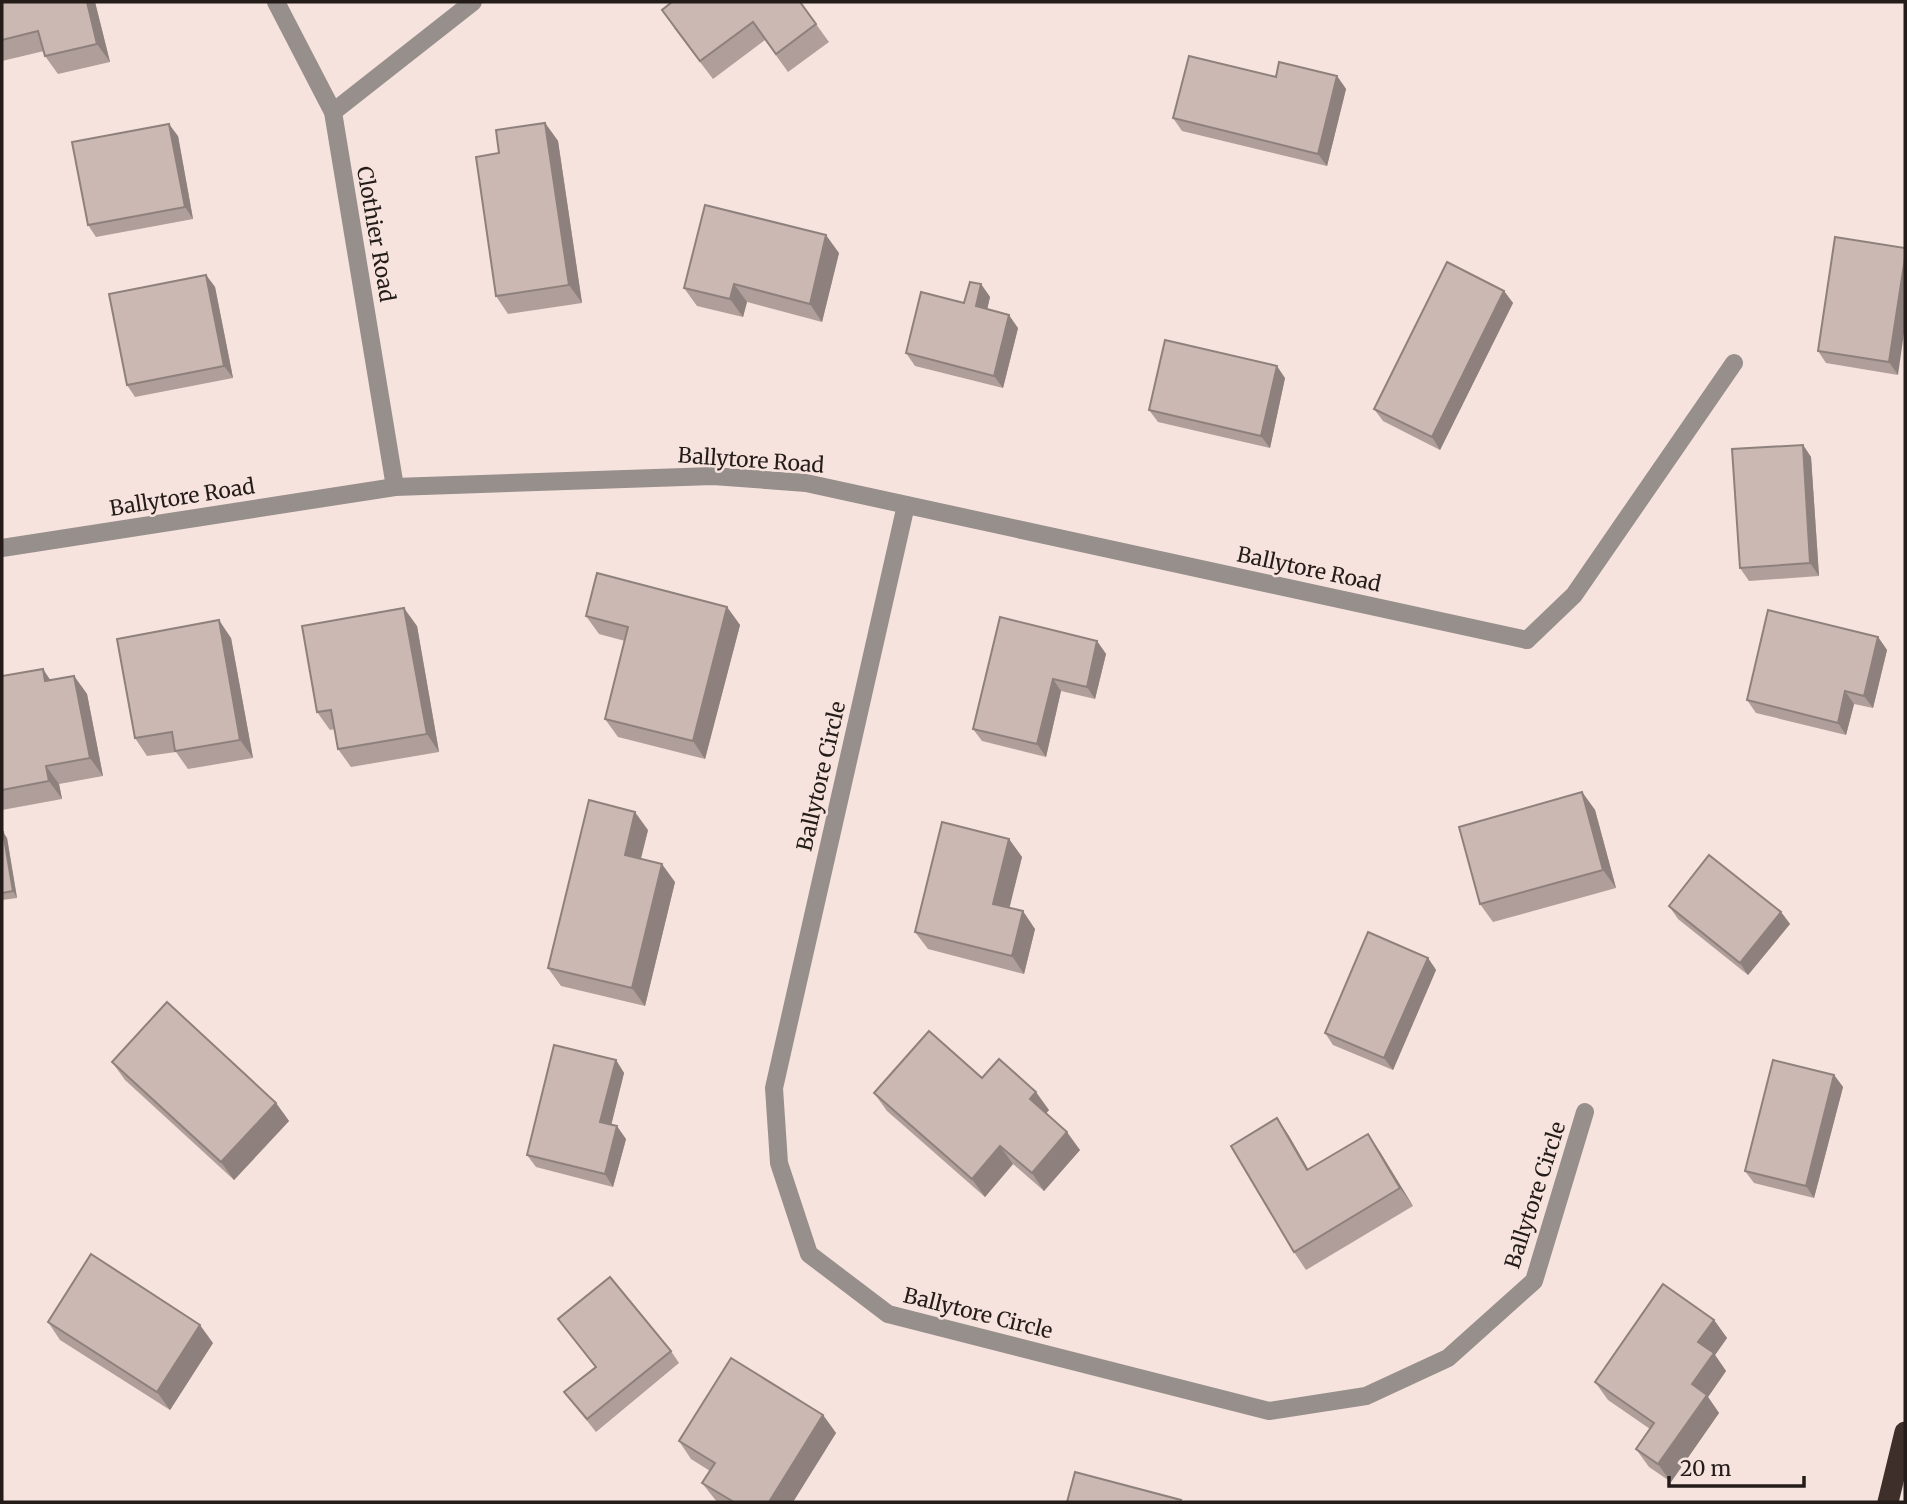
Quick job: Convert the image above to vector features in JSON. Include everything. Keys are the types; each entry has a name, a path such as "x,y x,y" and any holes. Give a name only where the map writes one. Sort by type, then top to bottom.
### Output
{"highway":[{"path":"1888,1502 1905,1432"}],"street":[{"name":"Clothier Road","path":"276,2 333,112 395,487"},
{"path":"333,112 472,2"},
{"name":"Ballytore Road","path":"2,548 395,487 713,476 806,483 1527,640 1574,595 1734,363"},
{"name":"Ballytore Circle","path":"906,505 774,1088 779,1163 809,1254 888,1314 1032,1351 1269,1411 1366,1396 1448,1358 1534,1281 1585,1112"}],"building":[{"path":"2,2 87,2 97,44 45,56 38,31 2,40"},
{"path":"672,2 800,2 816,24 776,54 753,22 700,61 662,10"},
{"path":"1189,56 1276,77 1279,62 1337,76 1318,154 1173,118"},
{"path":"545,123 569,285 496,296 476,157 499,153 496,130"},
{"path":"169,124 185,207 88,225 72,142"},
{"path":"705,205 826,235 810,304 734,284 730,299 684,288"},
{"path":"1835,237 1905,248 1889,362 1818,351"},
{"path":"1447,262 1504,291 1432,437 1374,409"},
{"path":"206,275 224,366 127,385 109,294"},
{"path":"970,282 981,284 976,306 1009,315 994,376 906,353 921,292 964,303"},
{"path":"1165,340 1277,366 1261,436 1149,410"},
{"path":"1803,445 1810,563 1740,568 1732,449"},
{"path":"597,573 727,607 693,741 605,719 628,627 586,616"},
{"path":"404,608 427,734 338,749 331,710 317,712 302,626"},
{"path":"1768,610 1878,637 1864,696 1845,691 1838,723 1747,700"},
{"path":"1000,617 1097,641 1087,687 1053,679 1037,744 973,729"},
{"path":"219,620 240,740 175,751 172,732 135,738 117,639"},
{"path":"43,669 45,681 74,676 90,758 46,766 49,781 2,790 2,676"},
{"path":"1582,792 1603,870 1480,904 1459,827"},
{"path":"589,800 635,812 625,855 662,864 632,988 548,968"},
{"path":"942,822 1009,839 993,904 1023,911 1012,956 915,932"},
{"path":"2,832 13,891 2,893"},
{"path":"1709,855 1781,912 1740,963 1669,906"},
{"path":"1368,932 1428,958 1384,1058 1325,1033"},
{"path":"167,1002 276,1103 221,1162 112,1062"},
{"path":"929,1031 982,1078 999,1059 1036,1092 1030,1099 1067,1132 1032,1173 1000,1146 972,1179 874,1093"},
{"path":"554,1045 616,1060 600,1122 617,1126 605,1174 527,1155"},
{"path":"1773,1060 1834,1075 1806,1186 1745,1171"},
{"path":"1277,1118 1307,1170 1368,1134 1400,1188 1294,1252 1231,1146"},
{"path":"91,1254 200,1325 157,1392 48,1322"},
{"path":"610,1277 671,1351 587,1419 564,1392 596,1367 558,1319"},
{"path":"1663,1284 1714,1320 1698,1342 1714,1353 1692,1384 1707,1395 1658,1464 1636,1449 1654,1423 1595,1382"},
{"path":"731,1358 823,1415 769,1502 734,1502 702,1483 715,1463 679,1441"},
{"path":"1075,1472 1181,1500 1067,1502"}]}
